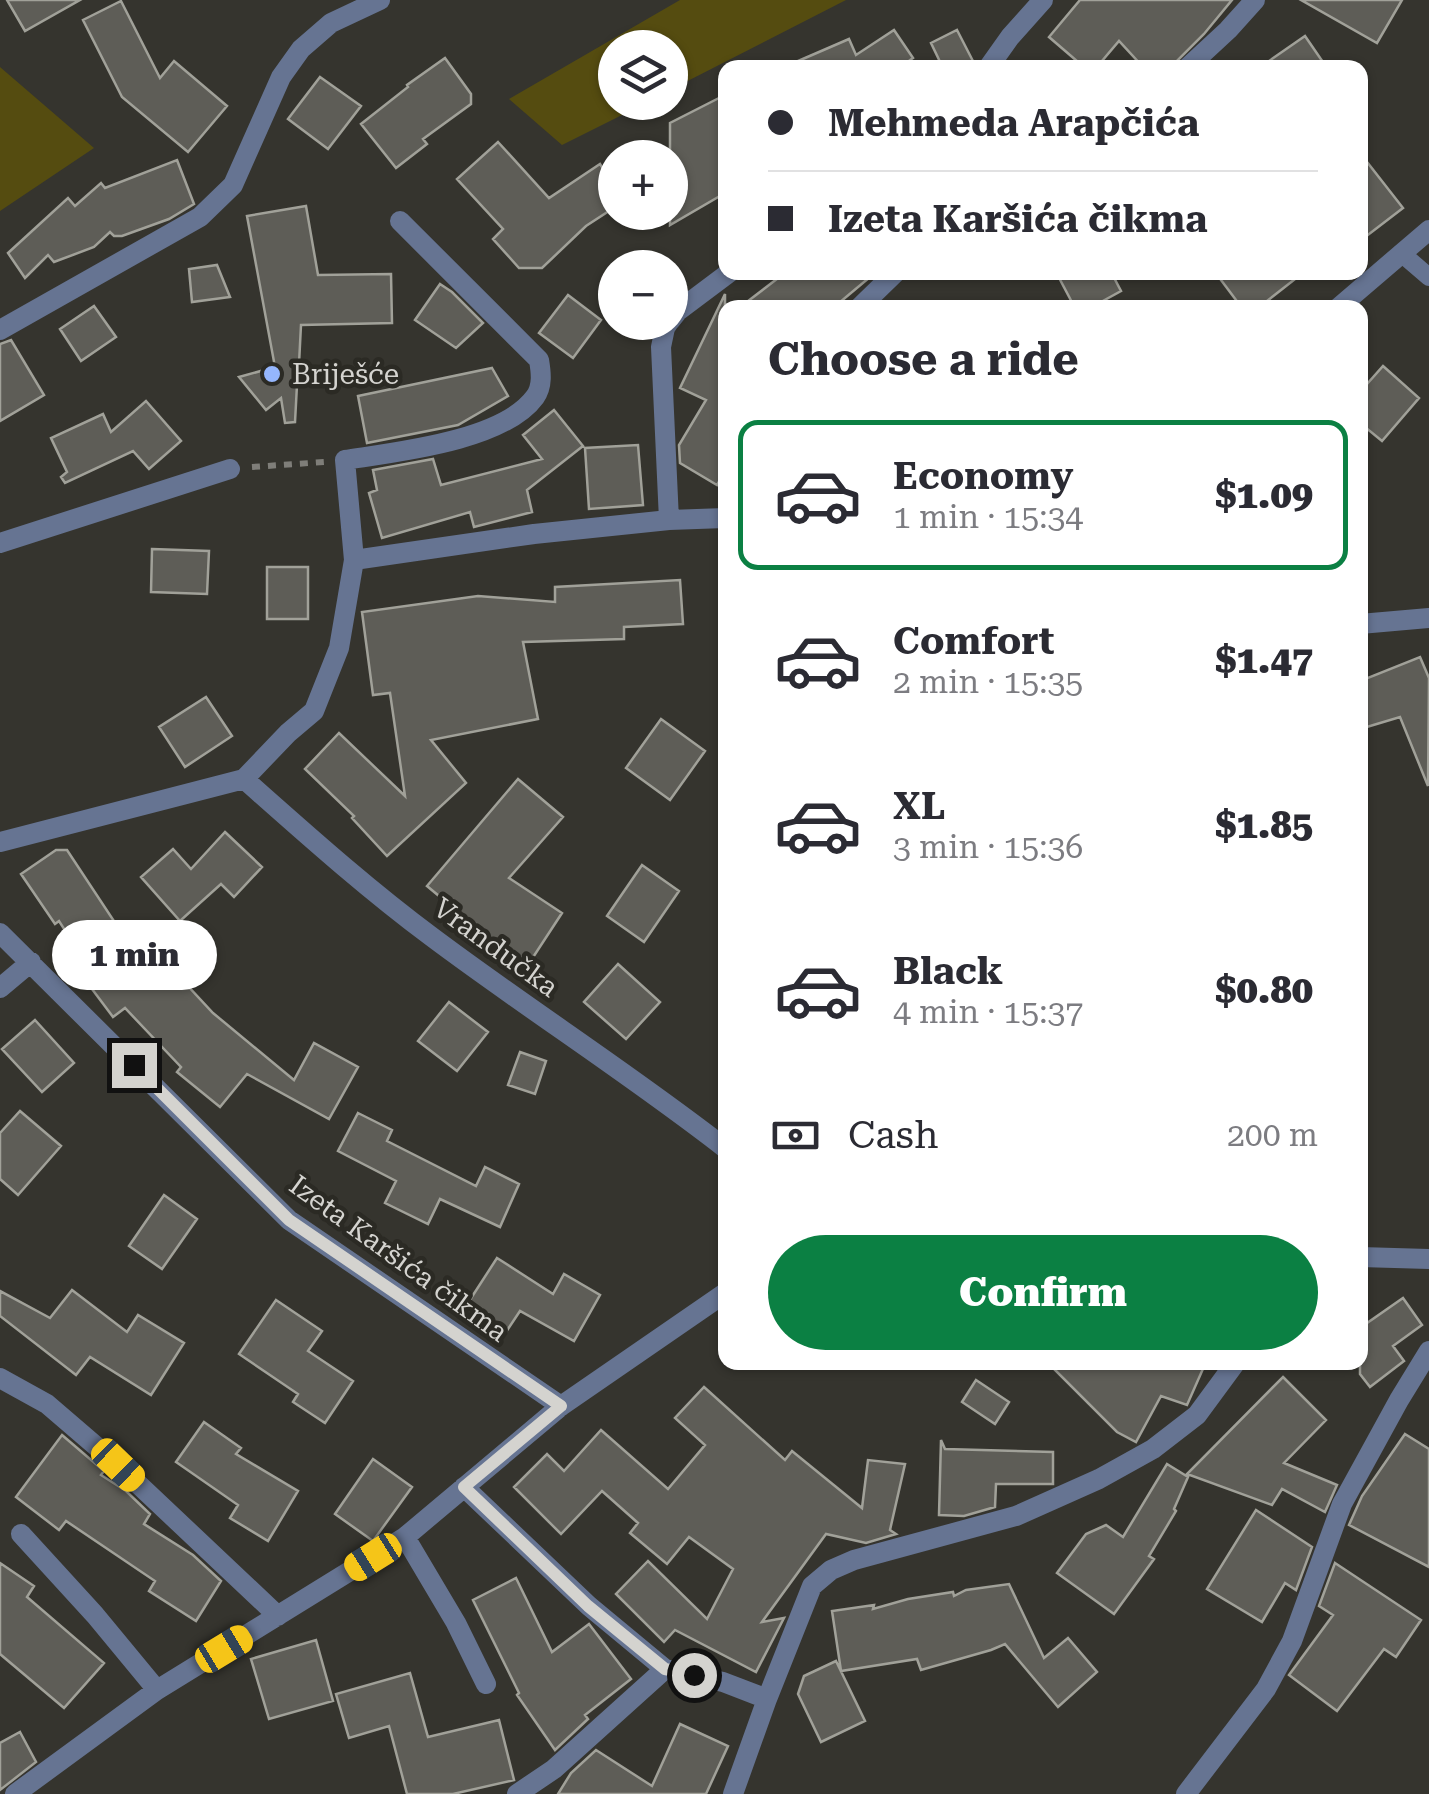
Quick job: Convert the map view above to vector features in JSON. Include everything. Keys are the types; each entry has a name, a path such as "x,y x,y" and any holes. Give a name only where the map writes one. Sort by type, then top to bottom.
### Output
{"street":[{"path":"0,330 200,217 233,185 281,77 301,48 332,24 380,0"},
{"path":"994,60 1043,0"},
{"path":"1195,60 1255,0"},
{"path":"0,842 244,779 314,712 339,648 354,560 344,460 440,444 504,424 536,396 542,378 539,360 400,221"},
{"path":"1347,300 1429,230"},
{"path":"688,303 719,280"},
{"path":"867,300 888,280"},
{"path":"662,340 670,520"},
{"path":"0,543 230,469"},
{"path":"354,560 534,534 718,517"},
{"path":"1368,623 1429,618"},
{"name":"Vrandučka","path":"244,779 430,936 718,1142"},
{"name":"Izeta Karšića čikma","path":"0,933 289,1220 561,1406"},
{"path":"0,988 31,962"},
{"path":"1368,1257 1429,1259"},
{"path":"15,1794 40,1787 157,1690 405,1538 561,1406 718,1297"},
{"path":"1186,1794 1266,1689 1292,1641 1342,1504 1429,1351"},
{"path":"733,1794 812,1586 831,1570 854,1560 1016,1516 1099,1478 1152,1449 1197,1415 1230,1370"},
{"path":"0,1378 48,1404 278,1616"},
{"path":"464,1487 588,1606 665,1669 723,1682 766,1699"},
{"path":"21,1534 157,1690"},
{"path":"405,1538 456,1623 486,1684"},
{"path":"517,1794 554,1769 665,1669"}],"lane":[{"path":"1401,253 1429,277"}],"path":[{"path":"230,469 344,460"}],"shaded area":[{"path":"680,0 846,0 729,60 718,60 718,65 688,81 688,30 628,30"},
{"path":"598,47 598,120 612,120 562,145 509,99"},
{"path":"0,67 94,148 0,211"}],"building":[{"path":"7,0 80,0 25,31"},
{"path":"1080,0 1232,0 1178,60 1137,60 1119,41 1103,60 1076,60 1049,37"},
{"path":"1301,0 1402,0 1377,43"},
{"path":"121,1 160,78 174,61 227,106 188,152 122,97 83,20"},
{"path":"894,30 913,58 800,60 849,39 856,55"},
{"path":"957,30 972,60 939,60 931,43"},
{"path":"1305,36 1322,60 1270,60"},
{"path":"445,58 471,94 471,104 423,139 427,144 396,168 361,124"},
{"path":"320,77 361,106 328,149 288,119"},
{"path":"718,99 718,197 688,215 688,140 670,140 670,123 688,120 688,114"},
{"path":"498,142 549,198 598,165 598,218 542,268 519,268 493,239 503,229 457,179"},
{"path":"177,160 194,204 169,219 122,236 110,232 94,247 54,262 48,255 25,278 8,253 68,198 75,206 101,183 105,188"},
{"path":"1368,163 1403,208 1368,235"},
{"path":"306,206 318,275 391,274 392,323 301,325 299,364 309,376 297,385 295,422 285,423 281,398 266,410 239,377 275,367 247,216"},
{"path":"217,265 230,297 192,302 189,269"},
{"path":"776,280 866,280 843,300 749,300"},
{"path":"1060,280 1115,280 1121,291 1105,300 1071,300"},
{"path":"1221,280 1294,280 1268,300 1236,300"},
{"path":"440,284 483,323 456,348 415,320"},
{"path":"568,295 598,318 598,324 573,358 539,333"},
{"path":"94,306 116,337 81,361 60,329"},
{"path":"718,309 717,485 680,463 679,445 706,400 680,388"},
{"path":"11,340 44,395 0,421 0,344"},
{"path":"1383,366 1419,398 1382,441 1368,430 1368,383"},
{"path":"492,368 508,396 458,425 367,443 358,396"},
{"path":"146,401 181,441 149,469 133,451 65,483 61,477 67,472 51,438 103,414 111,432"},
{"path":"554,410 583,446 527,490 532,512 474,527 470,512 382,538 369,493 377,490 373,470 433,459 441,485 542,459 523,435"},
{"path":"638,445 643,505 589,509 585,448"},
{"path":"152,549 209,551 207,594 151,592"},
{"path":"267,567 308,567 308,619 267,619"},
{"path":"680,580 683,624 624,627 624,639 523,642 538,719 431,740 466,783 387,856 354,816 305,769 339,733 405,796 390,693 373,695 362,612 478,596 555,602 555,587"},
{"path":"1420,657 1429,678 1428,786 1400,717 1368,727 1368,678"},
{"path":"206,697 232,736 185,767 159,727"},
{"path":"661,719 705,751 670,800 626,768"},
{"path":"518,779 563,817 509,878 562,913 528,965 427,886"},
{"path":"225,832 262,867 234,897 221,884 180,921 141,877 173,849 191,869"},
{"path":"56,850 67,850 131,947 146,935 213,1013 294,1080 314,1043 358,1067 329,1119 247,1074 220,1107 177,1072 181,1067 125,1008 113,1017 86,981 94,975 59,921 55,924 21,874"},
{"path":"642,865 679,891 644,942 607,916"},
{"path":"618,964 660,1002 626,1039 584,1002"},
{"path":"449,1002 488,1032 457,1071 418,1041"},
{"path":"35,1020 74,1063 42,1092 2,1049"},
{"path":"520,1052 546,1061 535,1094 508,1085"},
{"path":"20,1111 61,1146 18,1195 0,1179 0,1133"},
{"path":"358,1113 392,1130 387,1141 476,1186 485,1167 519,1184 500,1227 440,1199 428,1224 385,1203 396,1181 338,1151"},
{"path":"164,1195 197,1219 162,1269 129,1246"},
{"path":"497,1258 553,1294 564,1274 600,1295 574,1341 520,1311 506,1332 466,1306"},
{"path":"72,1290 127,1332 138,1315 184,1343 151,1395 90,1357 76,1375 0,1316 0,1291 50,1318"},
{"path":"1403,1298 1422,1325 1393,1346 1404,1361 1370,1387 1360,1374 1360,1370 1368,1370 1368,1322"},
{"path":"276,1300 322,1331 308,1351 353,1381 325,1423 293,1402 298,1394 239,1354"},
{"path":"1055,1370 1202,1370 1187,1405 1161,1396 1136,1442 1117,1432"},
{"path":"1283,1377 1326,1420 1284,1463 1337,1485 1325,1512 1282,1489 1272,1505 1187,1474"},
{"path":"976,1380 1009,1402 995,1424 962,1402"},
{"path":"704,1387 785,1460 792,1451 862,1508 868,1460 905,1464 890,1530 896,1534 866,1543 826,1534 762,1622 784,1618 756,1672 675,1630 664,1642 616,1594 648,1561 707,1619 733,1569 689,1537 667,1564 630,1533 638,1523 602,1491 561,1534 514,1487 547,1454 564,1471 601,1430 668,1489 705,1445 675,1418"},
{"path":"204,1422 241,1448 236,1454 298,1491 268,1541 230,1518 238,1505 176,1462"},
{"path":"1405,1434 1429,1449 1429,1567 1349,1525 1362,1496"},
{"path":"62,1435 104,1471 101,1475 126,1491 150,1514 144,1524 193,1555 221,1581 196,1621 149,1591 155,1581 66,1521 59,1530 16,1497"},
{"path":"941,1440 945,1449 1053,1452 1053,1484 996,1484 995,1507 964,1516 939,1515"},
{"path":"373,1459 412,1487 373,1541 335,1514"},
{"path":"1167,1464 1188,1477 1176,1511 1149,1556 1154,1559 1114,1614 1057,1573 1086,1534 1106,1525 1123,1537"},
{"path":"1256,1510 1312,1547 1296,1590 1285,1583 1262,1622 1207,1589"},
{"path":"0,1563 34,1586 27,1597 104,1663 64,1708 0,1654"},
{"path":"1335,1563 1421,1620 1396,1657 1384,1649 1337,1711 1289,1675 1333,1615 1319,1606"},
{"path":"516,1578 552,1652 589,1624 631,1679 585,1715 588,1719 555,1750 517,1695 473,1600"},
{"path":"1009,1584 1044,1658 1068,1638 1097,1672 1058,1707 1005,1644 921,1670 917,1659 841,1671 832,1611 874,1605 873,1609 908,1599 953,1592 954,1596 966,1590"},
{"path":"316,1640 333,1701 269,1719 251,1659"},
{"path":"836,1661 865,1721 821,1742 798,1694 804,1676"},
{"path":"410,1673 428,1737 499,1720 514,1780 453,1794 407,1794 389,1726 349,1738 336,1694"},
{"path":"680,1724 728,1746 706,1794 558,1794 571,1773 596,1750 652,1786"},
{"path":"20,1732 36,1762 0,1790 0,1743"}],"place":[{"name":"Briješće","path":"272,374"}],"route":[{"path":"134,1065 289,1220 561,1406 464,1487 588,1606 665,1669 694,1675"}]}
